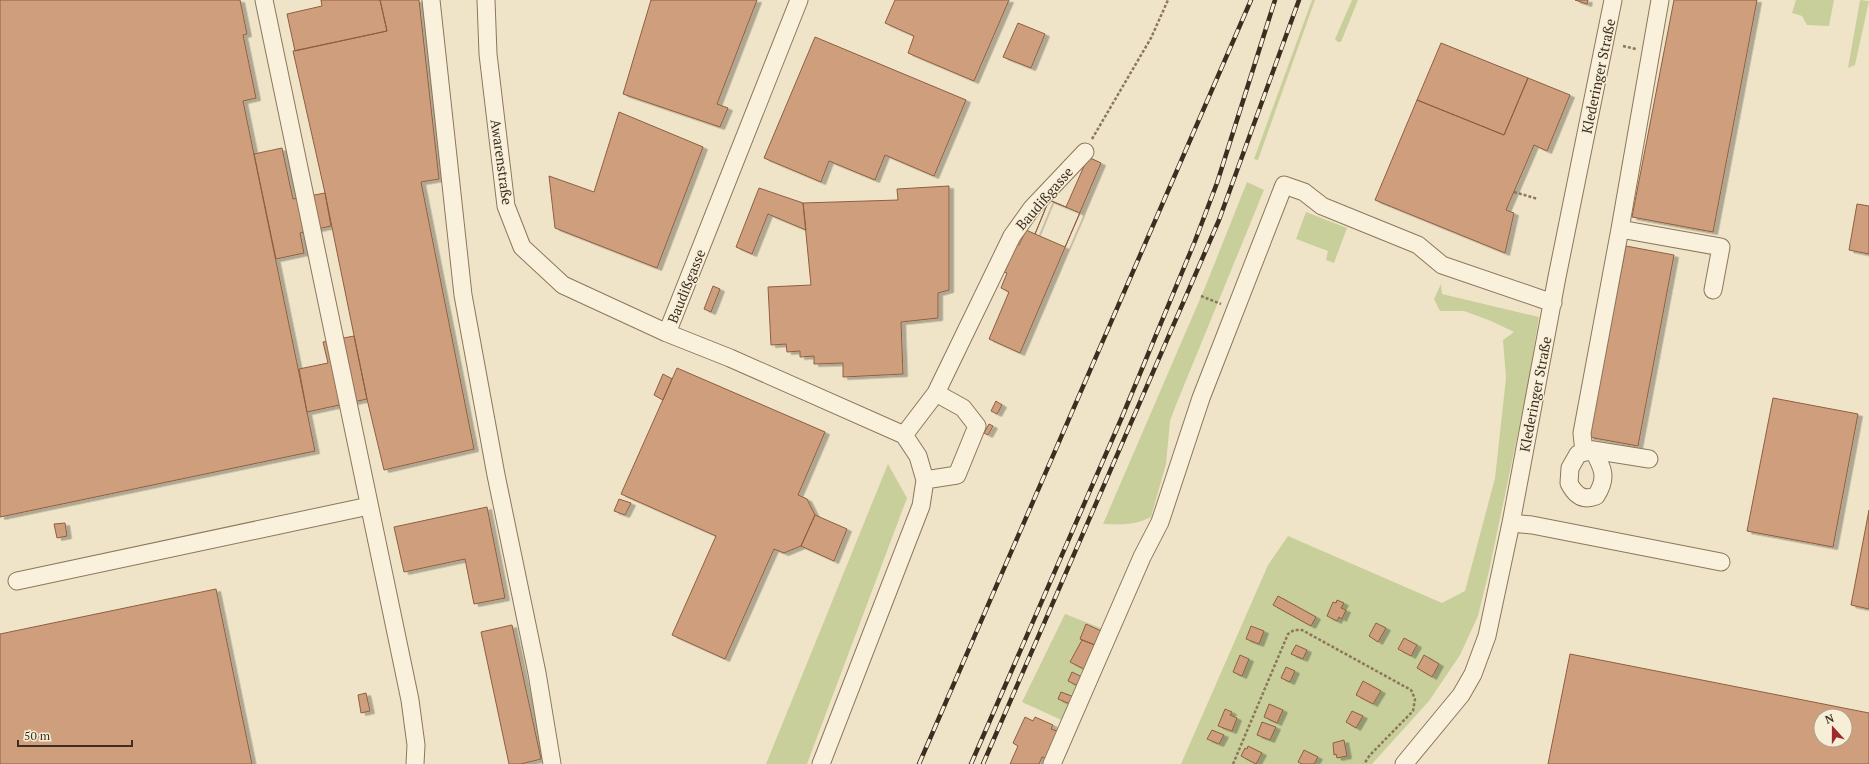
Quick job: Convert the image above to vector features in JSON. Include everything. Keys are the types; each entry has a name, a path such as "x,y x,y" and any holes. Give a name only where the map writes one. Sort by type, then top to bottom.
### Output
{"street":[{"path":"264,0 410,700 416,745 416,764"},
{"path":"431,0 463,295 496,475 538,673 552,764"},
{"name":"Awarenstraße","path":"486,0 488,54 506,206 522,247 563,285 667,333"},
{"name":"Baudißgasse","path":"799,0 667,333 730,358 904,435 936,392 1012,236 1032,208 1085,152"},
{"name":"Klederinger Straße","path":"1404,764 1461,695 1473,674 1487,636 1511,523 1613,0"},
{"path":"1649,459 1589,451 1582,433 1660,0"},
{"path":"1052,764 1142,557 1160,522 1202,398 1284,185 1304,192 1322,206 1418,245 1442,265 1553,303"},
{"path":"1620,228 1720,247 1713,290"},
{"path":"926,480 957,475 976,426 963,408 936,392"},
{"path":"820,764 921,506 926,480 918,456 904,435"},
{"path":"17,581 369,506"},
{"path":"1511,523 1532,525 1721,562"}],"path":[{"path":"1085,152 1151,38 1168,0"},
{"path":"1622,46 1642,50"},
{"path":"1514,192 1538,199"},
{"path":"1202,297 1215,301"},
{"path":"1233,764 1288,634 1294,630 1302,630 1411,690 1414,695 1415,700 1413,711 1370,755 1364,764"}],"green space":[{"path":"1312,0 1315,0 1258,160 1254,159"},
{"path":"1352,0 1358,0 1341,42 1338,42 1335,39"},
{"path":"1796,0 1834,0 1829,26 1807,25 1802,16 1792,13"},
{"path":"1860,0 1869,1 1855,65 1848,68"},
{"path":"1247,182 1264,190 1170,421 1166,464 1151,517 1139,522 1128,524 1103,524 1206,285"},
{"path":"1306,212 1347,228 1334,263 1326,260 1328,251 1296,239"},
{"path":"1441,284 1442,294 1539,317 1527,390 1489,571 1478,616 1460,655 1429,701 1372,764 1181,764 1268,565 1288,536 1442,603 1465,591 1495,478 1506,378 1503,340 1514,332 1491,321 1464,311 1440,311 1434,299"},
{"path":"888,464 907,498 807,764 766,764"},
{"path":"1065,614 1106,630 1068,723 1022,702"}],"building":[{"path":"0,0 240,0 247,34 243,35 256,98 243,101 315,451 0,517"},
{"path":"321,0 380,0 387,31 295,51 287,14 322,6"},
{"path":"380,0 419,0 439,179 421,182 474,449 384,470 367,399 325,193 293,51 387,31"},
{"path":"651,0 757,0 717,104 728,108 720,127 623,94"},
{"path":"895,0 1009,0 974,81 908,53 914,36 885,23"},
{"path":"1575,0 1588,0 1587,4"},
{"path":"1674,0 1757,0 1713,232 1632,217"},
{"path":"1018,23 1045,34 1031,68 1003,57"},
{"path":"815,37 966,100 934,176 885,155 875,180 829,161 821,182 764,158"},
{"path":"1441,43 1528,78 1504,135 1417,100"},
{"path":"1528,78 1570,95 1547,151 1534,145 1506,210 1514,213 1505,253 1375,200 1417,100 1504,135"},
{"path":"619,112 703,147 657,268 555,228 549,176 594,192"},
{"path":"282,148 293,199 325,193 331,226 300,233 304,253 276,259 254,154"},
{"path":"1088,157 1101,163 1020,353 989,339 1009,292 1001,288 1007,273 1004,272 1017,244 1019,245 1026,230 1035,234 1049,200 1066,207"},
{"path":"949,186 949,290 938,293 938,318 901,322 903,374 843,377 843,363 814,364 814,356 800,357 800,351 787,352 786,344 771,345 768,287 811,285 803,203 898,200 897,189"},
{"path":"759,188 803,203 806,230 768,214 752,254 736,247"},
{"path":"1049,200 1080,213 1065,247 1035,234"},
{"path":"1857,204 1869,206 1869,254 1849,250"},
{"path":"1626,246 1674,255 1638,446 1589,437"},
{"path":"713,286 720,289 711,312 704,309"},
{"path":"354,336 367,399 307,412 299,369 328,363 323,342"},
{"path":"677,368 825,432 798,495 807,499 815,515 801,546 784,553 774,549 725,659 672,635 716,536 621,494"},
{"path":"663,374 672,379 663,400 654,395"},
{"path":"1773,398 1858,414 1833,547 1747,531"},
{"path":"996,401 1002,405 997,414 991,411"},
{"path":"989,424 993,426 988,435 984,433"},
{"path":"619,499 631,503 625,515 614,511"},
{"path":"487,507 505,598 474,604 465,559 404,572 394,527"},
{"path":"1869,510 1869,609 1851,605"},
{"path":"815,515 847,529 834,561 801,546"},
{"path":"65,523 67,536 57,538 54,524"},
{"path":"216,589 252,764 0,764 0,634"},
{"path":"1278,596 1316,617 1311,626 1273,605"},
{"path":"1337,600 1344,603 1341,608 1346,610 1342,619 1339,617 1337,621 1327,616 1333,602 1336,603"},
{"path":"1376,623 1386,628 1378,642 1369,636"},
{"path":"1086,624 1101,631 1095,645 1080,639"},
{"path":"512,625 541,759 521,764 509,764 481,632"},
{"path":"1251,626 1264,631 1259,644 1246,639"},
{"path":"1404,638 1417,645 1411,656 1398,649"},
{"path":"1082,640 1095,645 1084,669 1070,662"},
{"path":"1296,645 1307,650 1303,659 1291,654"},
{"path":"1570,654 1844,708 1813,708 1813,748 1853,748 1853,710 1869,713 1869,764 1548,764"},
{"path":"1240,655 1249,659 1242,676 1233,672"},
{"path":"1424,655 1439,664 1432,677 1417,668"},
{"path":"1286,667 1295,671 1290,682 1281,678"},
{"path":"1072,672 1082,677 1078,686 1068,681"},
{"path":"1363,681 1381,691 1373,704 1356,695"},
{"path":"1061,692 1074,697 1070,704 1058,699"},
{"path":"366,693 370,711 361,713 358,695"},
{"path":"1269,704 1283,710 1277,723 1264,717"},
{"path":"1225,709 1232,712 1230,715 1237,718 1232,731 1218,726"},
{"path":"1352,711 1363,716 1356,728 1346,722"},
{"path":"1025,717 1033,721 1035,717 1053,725 1051,729 1060,732 1047,759 1042,757 1039,764 1010,764 1018,746 1013,743"},
{"path":"1262,722 1276,727 1270,740 1257,735"},
{"path":"1212,730 1224,735 1219,744 1207,739"},
{"path":"1344,740 1347,756 1337,758 1336,754 1334,755 1333,743"},
{"path":"1248,746 1262,753 1256,764 1241,756 1245,748 1247,749"},
{"path":"1304,750 1318,757 1314,764 1302,764 1298,762"}],"railway":[{"path":"919,764 1251,0"},
{"path":"971,764 1122,417 1195,241 1217,183 1275,0"},
{"path":"983,764 1219,220 1299,0"}]}
